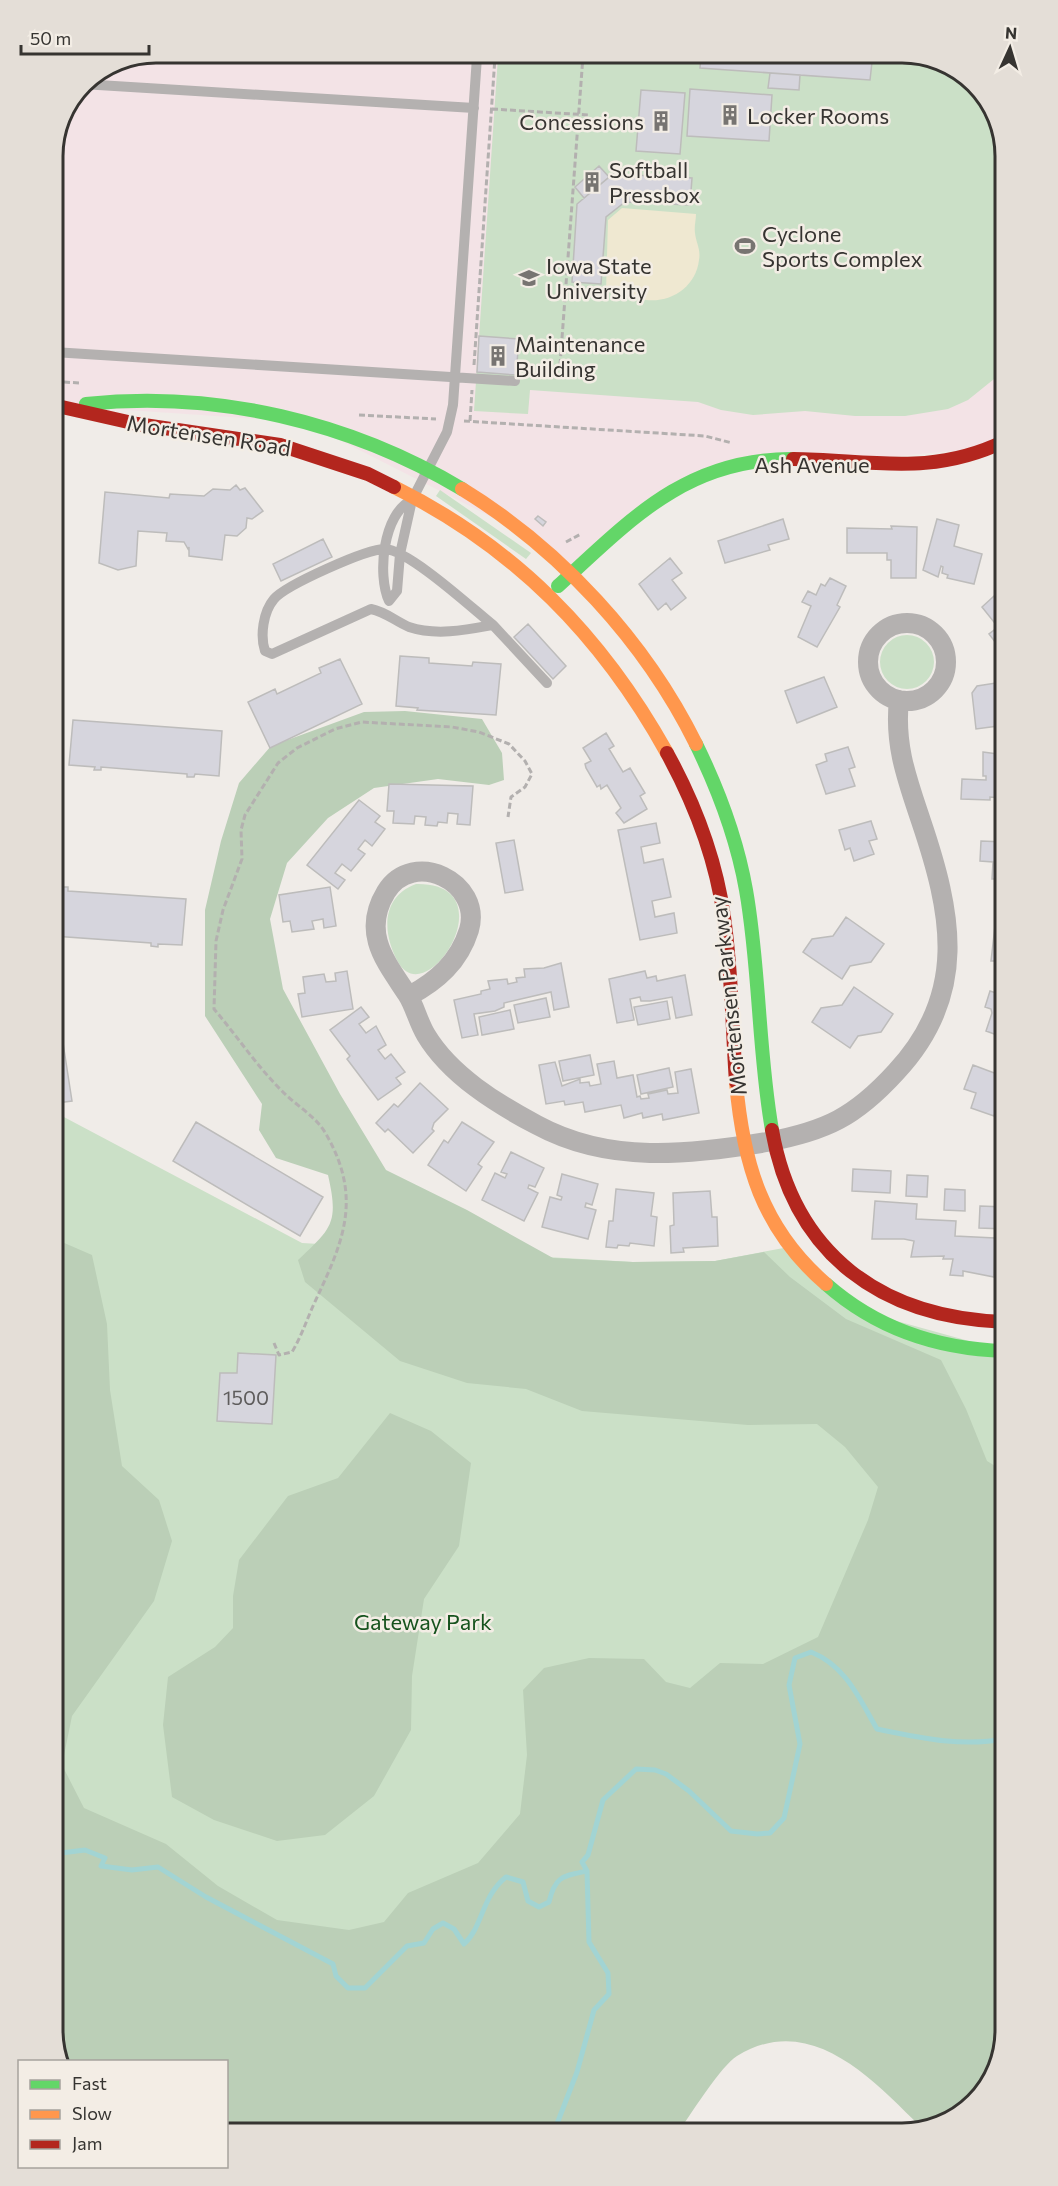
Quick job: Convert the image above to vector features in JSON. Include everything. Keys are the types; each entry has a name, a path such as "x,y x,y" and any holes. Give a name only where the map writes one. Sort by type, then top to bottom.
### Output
{"street":[{"name":"Mortensen Road","path":"63,406 145,399 206,402 254,410 366,441 428,469"},
{"name":"Mortensen Road","path":"69,406 146,426 252,439 299,450 356,469 413,498"},
{"name":"Ash Avenue","path":"550,593 644,509 677,486 702,474 756,460 789,459 924,466 969,456 995,445"},
{"name":"Mortensen Parkway","path":"428,469 468,493 525,534 572,574 606,611 664,688 694,742 734,837 747,891 772,1141 791,1197 808,1225 824,1247 871,1288 908,1306 946,1319 995,1321"},
{"name":"Mortensen Parkway","path":"413,498 449,515 504,554 550,593 586,630 642,706 687,790 708,846 728,941 743,1146 766,1210 789,1247 830,1288 857,1310 895,1330 934,1344 975,1351 995,1351"},
{"path":"409,996 426,987 454,961 465,943 471,922 469,904 461,888 440,874 413,873 400,878 387,891 376,927 379,951 389,971 409,996 427,1037 445,1059 502,1106 543,1129 590,1146 645,1155 698,1153 772,1141 821,1129 859,1108 884,1086 911,1056 933,1017 945,981 949,935 944,899 903,766 896,727 899,700"}],"lane":[{"path":"386,612 389,601 397,591 400,554 413,498 451,420 477,63"},
{"path":"97,85 474,108"},
{"path":"63,353 515,381"},
{"path":"389,601 383,588 389,525 397,510 413,498"},
{"path":"493,626 453,633 410,627 386,612 371,609 272,654 265,651 261,639 273,600 284,591 351,558 386,549 400,554 445,585 493,626 547,683"}],"path":[{"path":"470,421 495,63"},
{"path":"560,365 582,63"},
{"path":"474,108 589,115"},
{"path":"355,415 705,436 722,438 736,446"},
{"path":"564,544 577,534 587,533"},
{"path":"274,1343 279,1355 292,1352 301,1338 333,1264 347,1218 343,1170 326,1134 317,1122 281,1090 214,1009 216,941 226,903 242,859 241,830 245,815 278,763 297,748 335,729 362,722 452,728 478,732 509,744 525,761 532,774 525,787 511,797 508,817"}],"shaded area":[{"name":"Iowa State University","path":"156,63 908,63 932,68 954,79 972,95 988,121 995,156 995,447 702,474 572,574 525,534 304,422 63,406 63,150 66,132 79,104 90,90 104,79 121,70"}],"green space":[{"name":"Cyclone Sports Complex","path":"498,63 908,63 932,68 954,79 979,104 988,121 995,156 995,378 968,400 948,409 905,416 855,416 805,411 753,415 721,410 698,402 530,390 528,414 474,411"},
{"path":"440,490 531,553 526,559 436,496"},
{"path":"902,635 912,635 922,639 930,647 934,662 930,677 922,685 912,689 902,689 892,685 884,677 880,667 880,657 884,647 892,639"},
{"path":"405,711 482,719 502,753 504,780 489,785 438,779 374,788 328,818 287,863 270,919 283,989 340,1094 386,1170 467,1210 553,1258 633,1262 715,1261 764,1252 790,1277 846,1319 941,1360 966,1409 987,1461 995,1466 994,2042 988,2065 979,2082 959,2104 937,2116 915,2122 881,2088 838,2056 814,2046 789,2041 764,2044 730,2061 684,2123 228,2123 228,2060 69,2060 63,2030 63,1767 84,1808 166,1844 218,1886 277,1920 349,1930 384,1922 408,1893 478,1863 520,1814 527,1755 523,1690 544,1668 589,1658 644,1659 666,1682 690,1688 720,1663 763,1664 818,1637 868,1520 878,1487 845,1447 817,1424 748,1425 582,1411 526,1389 467,1383 400,1361 305,1282 298,1260 319,1240 330,1224 332,1215 333,1204 328,1175 276,1158 259,1130 262,1104 205,1016 205,910 221,841 239,783 271,746 364,712"},
{"path":"416,884 443,889 456,903 459,922 453,942 441,960 426,971 411,973 398,962 387,928 391,907 396,898"},
{"name":"Gateway Park","path":"63,1117 302,1243 633,1262 715,1261 789,1247 857,1310 995,1348 995,1647 243,2123 228,2123 228,2060 69,2060 63,2030"},
{"path":"63,1242 92,1255 107,1324 110,1390 122,1466 159,1500 172,1541 154,1601 72,1716 63,1760"},
{"path":"390,1413 431,1431 471,1463 459,1546 424,1599 412,1676 411,1730 374,1796 325,1835 277,1841 214,1820 172,1797 163,1725 168,1677 215,1647 233,1628 233,1596 239,1560 288,1496 338,1478"}],"sand":[{"path":"622,208 696,214 695,231 699,260 693,278 681,291 665,299 656,300 643,299 624,292 606,292 608,220"}],"building":[{"path":"700,63 872,63 870,80 700,68"},
{"path":"770,73 800,75 799,90 768,88"},
{"name":"Locker Rooms","path":"690,89 772,95 769,141 687,136"},
{"name":"Concessions","path":"641,90 685,93 680,154 636,151"},
{"name":"Softball Pressbox","path":"599,166 609,177 584,198 575,187"},
{"path":"613,174 692,178 690,205 625,202 606,217 601,284 572,282 577,204"},
{"name":"Maintenance Building","path":"479,336 519,339 516,375 477,372"},
{"path":"236,485 240,490 245,488 263,511 252,519 247,518 246,528 237,536 225,535 222,560 189,556 189,547 188,549 184,542 166,541 167,533 138,531 136,566 118,570 99,563 105,492 169,498 170,494 204,496 213,489 230,490"},
{"path":"538,516 546,522 543,526 535,519"},
{"path":"783,519 789,539 768,545 770,550 725,563 718,541"},
{"path":"937,519 959,525 954,546 982,554 974,584 947,578 948,575 942,573 943,567 941,566 938,577 923,570"},
{"path":"891,526 917,527 916,578 891,578 891,560 887,560 887,553 847,553 847,528 892,529"},
{"path":"323,539 332,557 281,581 273,564"},
{"path":"670,558 682,573 672,580 686,598 671,610 666,603 658,610 639,584"},
{"path":"830,578 846,586 837,605 840,607 817,647 798,637 811,606 802,602 808,591 816,595 821,584 825,586"},
{"path":"995,595 995,623 982,607"},
{"path":"528,624 566,666 553,679 514,637"},
{"path":"995,629 995,642 989,634"},
{"path":"400,656 429,658 429,663 472,666 473,662 501,664 496,715 417,710 418,708 396,706"},
{"path":"340,659 362,704 270,748 248,702 275,689 277,694 321,673 319,668"},
{"path":"824,677 837,707 797,723 785,691"},
{"path":"995,683 995,726 976,729 972,693 977,686"},
{"path":"73,720 222,731 219,776 195,774 194,777 187,777 187,774 101,767 101,770 94,770 95,767 69,765"},
{"path":"606,733 614,746 609,749 623,772 630,768 645,793 640,796 647,809 624,823 616,813 621,808 607,785 601,789 600,785 597,787 585,764 591,761 583,748"},
{"path":"848,747 855,767 849,769 855,786 826,794 816,765 827,761 825,754"},
{"path":"983,752 995,754 995,797 990,797 990,800 961,799 962,779 986,780 986,776 983,776"},
{"path":"389,784 473,786 470,825 457,824 458,814 448,813 447,823 438,822 437,826 425,825 426,817 415,816 414,824 393,823 394,811 387,811"},
{"path":"359,800 380,816 375,822 385,829 372,846 365,840 358,849 365,854 351,871 342,864 335,873 345,880 338,889 307,865"},
{"path":"871,821 877,839 869,841 874,854 854,861 850,848 845,850 839,830"},
{"path":"656,823 660,843 641,847 644,863 663,859 671,897 652,901 655,917 674,913 677,933 640,940 618,830"},
{"path":"514,840 523,890 505,893 496,843"},
{"path":"981,841 995,842 995,879 992,879 993,862 980,861"},
{"path":"63,887 68,887 68,891 186,899 182,945 158,944 158,947 151,946 151,943 63,937"},
{"path":"330,887 336,926 324,928 323,919 312,921 314,929 292,932 290,921 283,922 279,895"},
{"path":"846,917 884,944 871,962 850,966 842,979 803,952 812,939 833,936"},
{"path":"995,926 995,961 991,961"},
{"path":"561,963 569,1007 554,1010 551,992 504,1003 504,1007 495,1011 474,1014 478,1035 462,1038 454,1000 481,994 481,991 490,989 488,981 507,979 508,984 517,982 516,978 525,977 524,969 544,968"},
{"path":"347,971 353,1009 302,1017 298,994 305,993 303,977 324,974 326,982 336,981 335,973"},
{"path":"645,971 647,978 656,976 657,981 685,975 692,1015 676,1018 672,997 641,1001 640,997 630,999 634,1020 617,1023 609,979"},
{"path":"854,987 893,1014 881,1032 858,1036 850,1048 812,1022 821,1008 842,1005"},
{"path":"990,991 995,993 995,1034 986,1031 992,1013 991,1009 985,1007"},
{"path":"546,998 550,1017 518,1023 514,1005"},
{"path":"667,1001 670,1019 638,1025 634,1007"},
{"path":"361,1007 369,1017 359,1024 366,1033 376,1026 386,1045 378,1050 385,1059 391,1054 405,1072 396,1078 401,1084 378,1100 347,1059 350,1056 330,1030"},
{"path":"510,1010 514,1029 482,1035 479,1017"},
{"path":"63,1043 72,1101 63,1102"},
{"path":"590,1055 594,1075 563,1081 559,1061"},
{"path":"614,1061 617,1078 633,1075 637,1097 640,1096 641,1099 649,1098 648,1094 667,1090 668,1094 678,1093 675,1072 691,1069 699,1113 663,1120 662,1114 643,1118 642,1113 624,1118 621,1105 585,1112 583,1102 565,1105 564,1101 546,1104 539,1065 555,1062 562,1086 580,1079 580,1083 589,1082 590,1086 601,1084 597,1064"},
{"path":"973,1065 995,1073 994,1116 971,1108 976,1093 964,1089"},
{"path":"669,1068 673,1087 641,1094 637,1075"},
{"path":"420,1083 448,1109 434,1123 432,1129 434,1131 413,1153 388,1129 385,1132 376,1123 394,1104 398,1107"},
{"path":"196,1122 323,1197 300,1236 173,1161"},
{"path":"462,1122 494,1142 478,1164 482,1167 466,1191 428,1165 444,1140 448,1143"},
{"path":"511,1152 544,1168 535,1187 529,1185 528,1188 538,1193 524,1221 482,1200 495,1173 505,1178 507,1174 501,1172"},
{"path":"853,1169 891,1171 890,1193 852,1191"},
{"path":"562,1174 598,1184 592,1205 586,1203 585,1207 596,1210 588,1239 542,1227 550,1197 561,1200 562,1197 557,1195"},
{"path":"907,1175 928,1176 927,1197 906,1196"},
{"path":"616,1189 654,1193 651,1216 657,1217 654,1246 630,1243 629,1246 618,1245 617,1248 606,1247 609,1221 613,1221"},
{"path":"945,1189 965,1190 965,1211 944,1210"},
{"path":"710,1191 712,1217 717,1217 718,1246 683,1248 684,1252 671,1253 670,1226 674,1225 673,1193"},
{"path":"875,1201 917,1204 916,1219 956,1221 955,1236 995,1238 994,1277 963,1271 963,1276 950,1275 953,1259 943,1259 944,1256 911,1257 914,1241 872,1239"},
{"path":"980,1206 995,1207 995,1229 979,1228"},
{"path":"238,1353 276,1355 272,1424 217,1421 220,1373 237,1373"}],"waterway":[{"path":"557,2123 577,2072 594,2010 609,1994 608,1973 589,1942 587,1871 582,1862 588,1855 603,1800 636,1769 655,1770 666,1774 689,1791 731,1831 770,1833 784,1818 800,1744 789,1685 795,1658 811,1652 823,1658 843,1674 877,1729 957,1742 995,1740"},
{"path":"63,1853 85,1850 105,1858 101,1866 132,1870 158,1867 206,1897 333,1964 336,1976 348,1988 365,1988 407,1946 424,1943 433,1929 443,1923 454,1929 464,1944 475,1929 492,1894 506,1877 523,1882 528,1901 539,1907 549,1902 557,1882 566,1876 587,1871"}],"traffic: fast":[{"path":"86,404 135,401 184,402 233,407 281,416 374,445 462,489"},
{"path":"558,586 636,517 663,497 691,481 722,469 755,461 793,459"},
{"path":"696,744 726,816 738,852 746,890 772,1130"},
{"path":"826,1284 866,1313 909,1334 956,1346 995,1350"}],"traffic: slow":[{"path":"394,487 479,537 552,599 584,633 614,671 642,710 667,753"},
{"path":"462,489 533,540 597,600 652,669 696,744"},
{"path":"736,1082 744,1140 760,1193 786,1241 804,1263 826,1284"}],"traffic: jam":[{"path":"63,407 137,424 280,445 368,474 394,487"},
{"path":"793,459 926,463 952,459 995,445"},
{"path":"667,753 687,792 716,874 729,958 736,1082"},
{"path":"772,1130 783,1174 800,1212 823,1245 851,1271 883,1292 920,1308 961,1318 995,1321"}],"place":[{"name":"Locker Rooms","path":"730,115"},
{"name":"Concessions","path":"661,121"},
{"name":"Softball Pressbox","path":"592,182"},
{"name":"Cyclone Sports Complex","path":"745,246"},
{"name":"Iowa State University","path":"529,278"},
{"name":"Maintenance Building","path":"498,356"}]}
